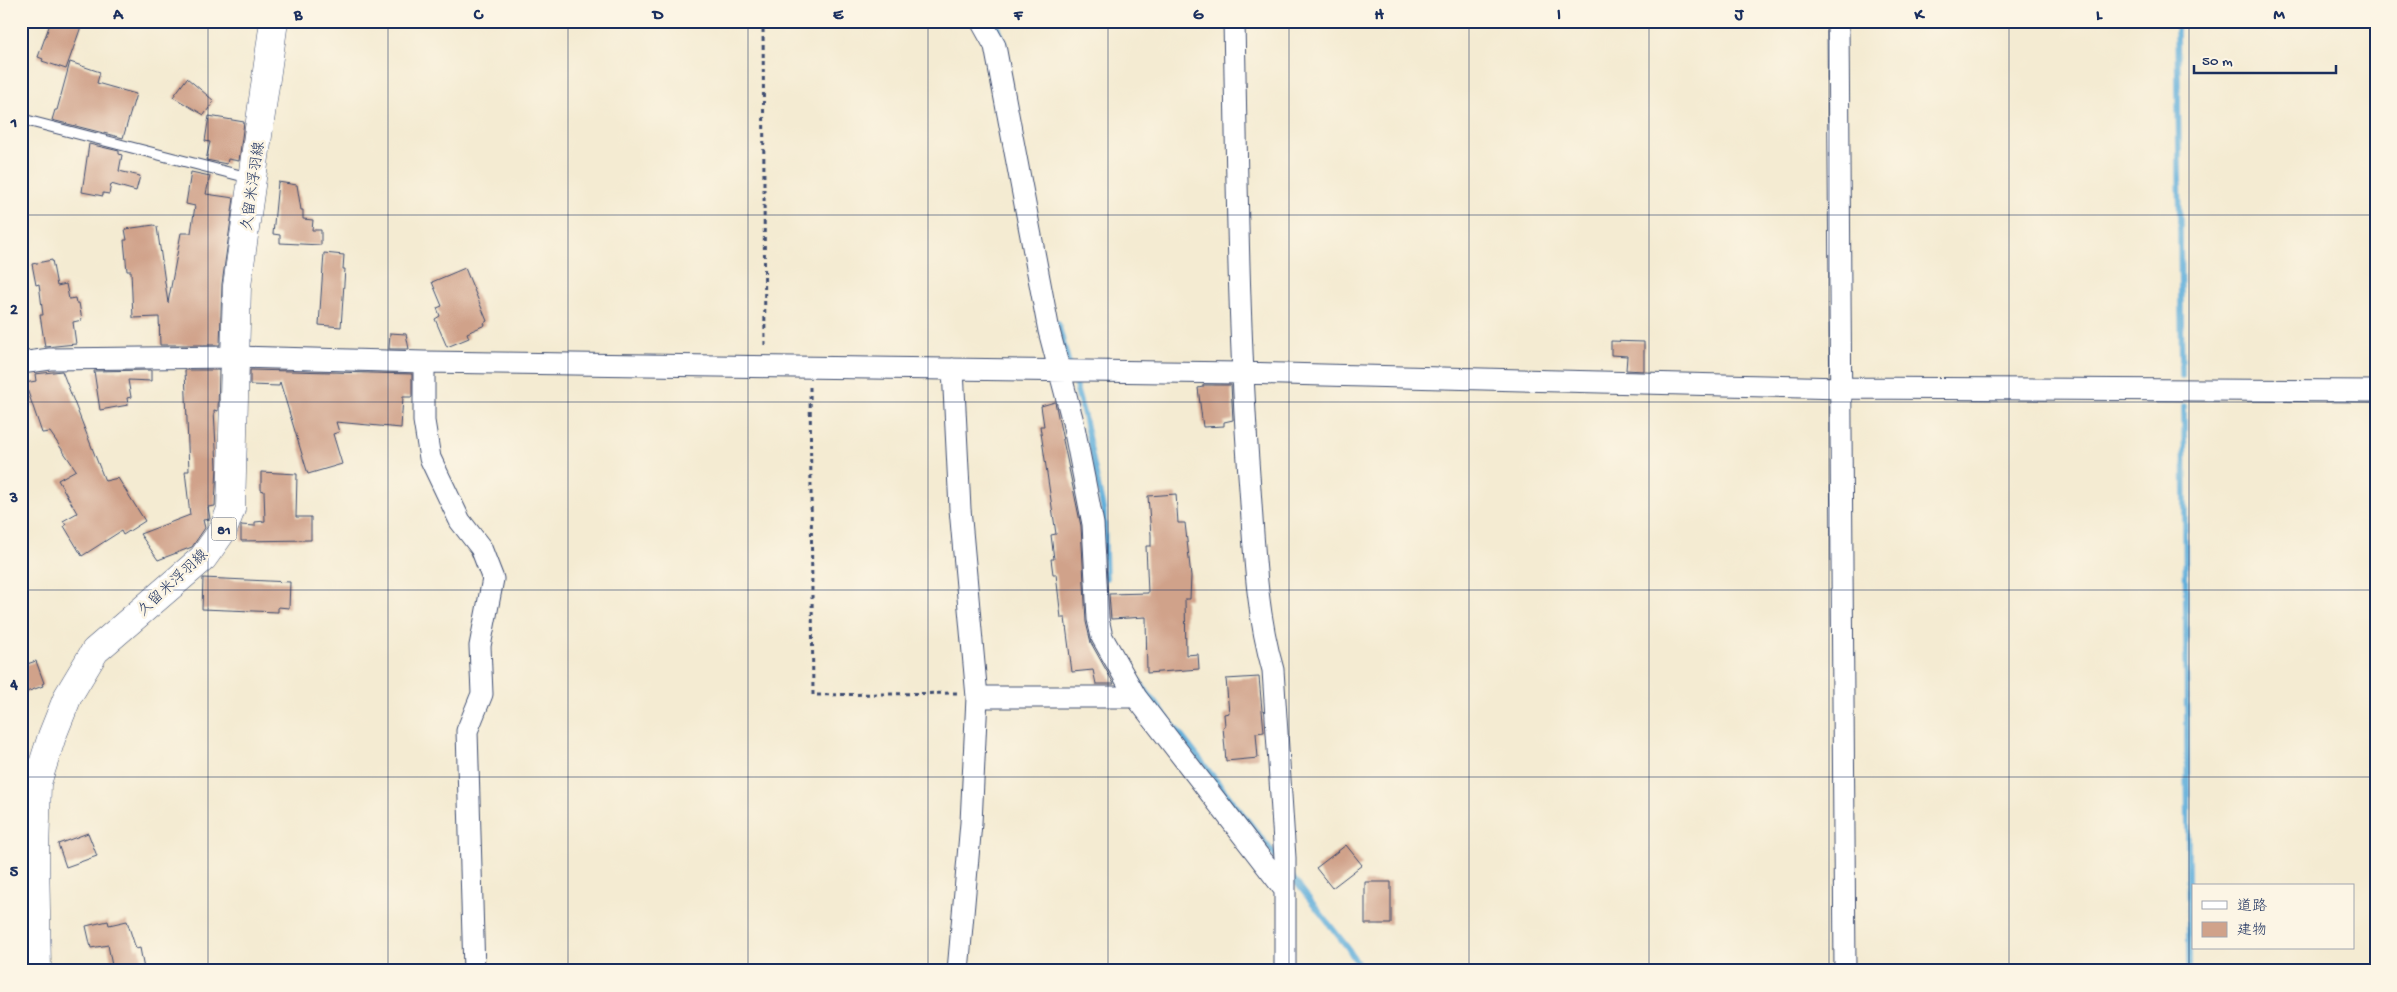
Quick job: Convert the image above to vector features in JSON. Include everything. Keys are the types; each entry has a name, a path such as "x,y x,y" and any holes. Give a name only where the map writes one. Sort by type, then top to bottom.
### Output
{"main road":[{"name":"久留米浮羽線","path":"37,971 34,853 38,783 52,736 68,696 95,651 203,558 223,530 231,508 237,286 254,179 274,21"}],"street":[{"path":"981,21 995,46 1049,331 1068,371 1073,422 1093,524 1102,637 1136,697 1285,884"},
{"path":"1234,21 1241,373 1255,557 1266,643 1273,670 1285,858 1284,971"},
{"path":"1838,21 1845,971"},
{"path":"21,363 50,360 236,357 424,362 1241,373 1842,388 2376,391"},
{"path":"424,362 424,421 430,458 460,522 481,548 493,579 480,646 482,694 468,731 474,971"},
{"path":"953,369 960,509 977,697 971,823 958,971"},
{"path":"977,697 1136,697"}],"lane":[{"path":"21,119 254,179"}],"path":[{"path":"764,21 766,367"},
{"path":"810,367 813,695 966,693 977,697"}],"building":[{"path":"51,21 83,21 66,69 42,61 43,59 38,57"},
{"path":"70,62 100,72 97,83 136,94 123,138 52,120 55,110 57,110"},
{"path":"187,78 214,101 204,115 173,97"},
{"path":"209,116 244,122 239,161 228,159 227,164 206,160 210,142 205,141"},
{"path":"89,144 119,151 119,154 122,155 119,171 140,176 136,191 111,184 109,194 103,193 103,196 82,192"},
{"path":"191,172 210,176 206,194 234,198 222,284 220,345 160,345 159,317 133,318 131,271 127,271 124,240 127,240 125,229 154,225 157,227 168,303 181,233 191,233 195,206 186,204"},
{"path":"278,182 297,185 301,210 303,210 303,219 313,220 312,230 321,230 321,245 280,243 280,235 273,234"},
{"path":"324,253 344,255 343,269 345,269 341,327 319,325"},
{"path":"52,260 57,286 66,284 69,299 75,298 76,303 79,303 82,320 73,322 76,344 45,347 40,315 43,315 39,284 36,285 32,264"},
{"path":"465,268 487,321 484,323 485,325 467,333 469,338 447,347 435,319 440,316 437,308 442,306 432,282"},
{"path":"390,333 406,334 409,349 389,349"},
{"path":"1611,341 1644,342 1644,371 1626,370 1627,356 1611,355"},
{"path":"151,370 151,381 128,380 131,397 127,398 128,405 100,410 94,371"},
{"path":"185,370 219,370 218,411 214,410 217,466 215,506 208,507 210,519 203,520 205,528 192,547 158,560 140,534 190,515 185,471 189,471"},
{"path":"250,370 412,374 412,397 403,397 401,428 336,422 339,432 333,434 342,464 308,474 280,382 279,386 250,385"},
{"path":"62,371 105,481 118,478 145,521 123,535 121,531 82,556 64,526 66,525 63,521 77,513 58,480 76,470 50,432 42,433 25,383 36,381 35,374"},
{"path":"1203,385 1231,385 1233,420 1224,422 1224,426 1203,427 1198,388 1203,387"},
{"path":"1055,402 1081,526 1086,622 1091,643 1114,684 1096,684 1093,670 1072,672 1065,618 1061,618 1056,574 1053,574 1051,559 1054,559 1051,535 1056,534 1040,426 1044,426 1041,406"},
{"path":"261,472 297,474 296,517 311,517 311,540 241,541 241,525 255,526 255,522 265,521"},
{"path":"1176,494 1178,523 1185,523 1191,576 1190,599 1185,599 1186,655 1198,654 1199,669 1147,673 1146,617 1111,619 1109,594 1148,593 1146,546 1151,546 1151,535 1148,496"},
{"path":"203,578 290,582 289,608 278,607 278,612 202,609"},
{"path":"36,661 44,683 42,684 43,686 21,694 21,666"},
{"path":"1259,677 1264,732 1256,733 1258,758 1226,761 1223,727 1225,726 1224,714 1229,713 1226,679"},
{"path":"88,833 97,856 66,867 58,844"},
{"path":"1346,845 1362,865 1332,888 1316,868"},
{"path":"1365,882 1391,882 1391,924 1365,924"},
{"path":"108,921 109,925 127,921 136,949 140,948 144,969 139,971 113,971 108,945 91,948 86,926"}],"waterway":[{"path":"996,21 1004,44"},
{"path":"2177,21 2182,376"},
{"path":"1058,323 1070,367"},
{"path":"1073,376 1084,416 1104,513 1106,578"},
{"path":"2184,406 2189,971"},
{"path":"1136,678 1278,859"},
{"path":"1292,877 1348,948 1362,971"}]}
